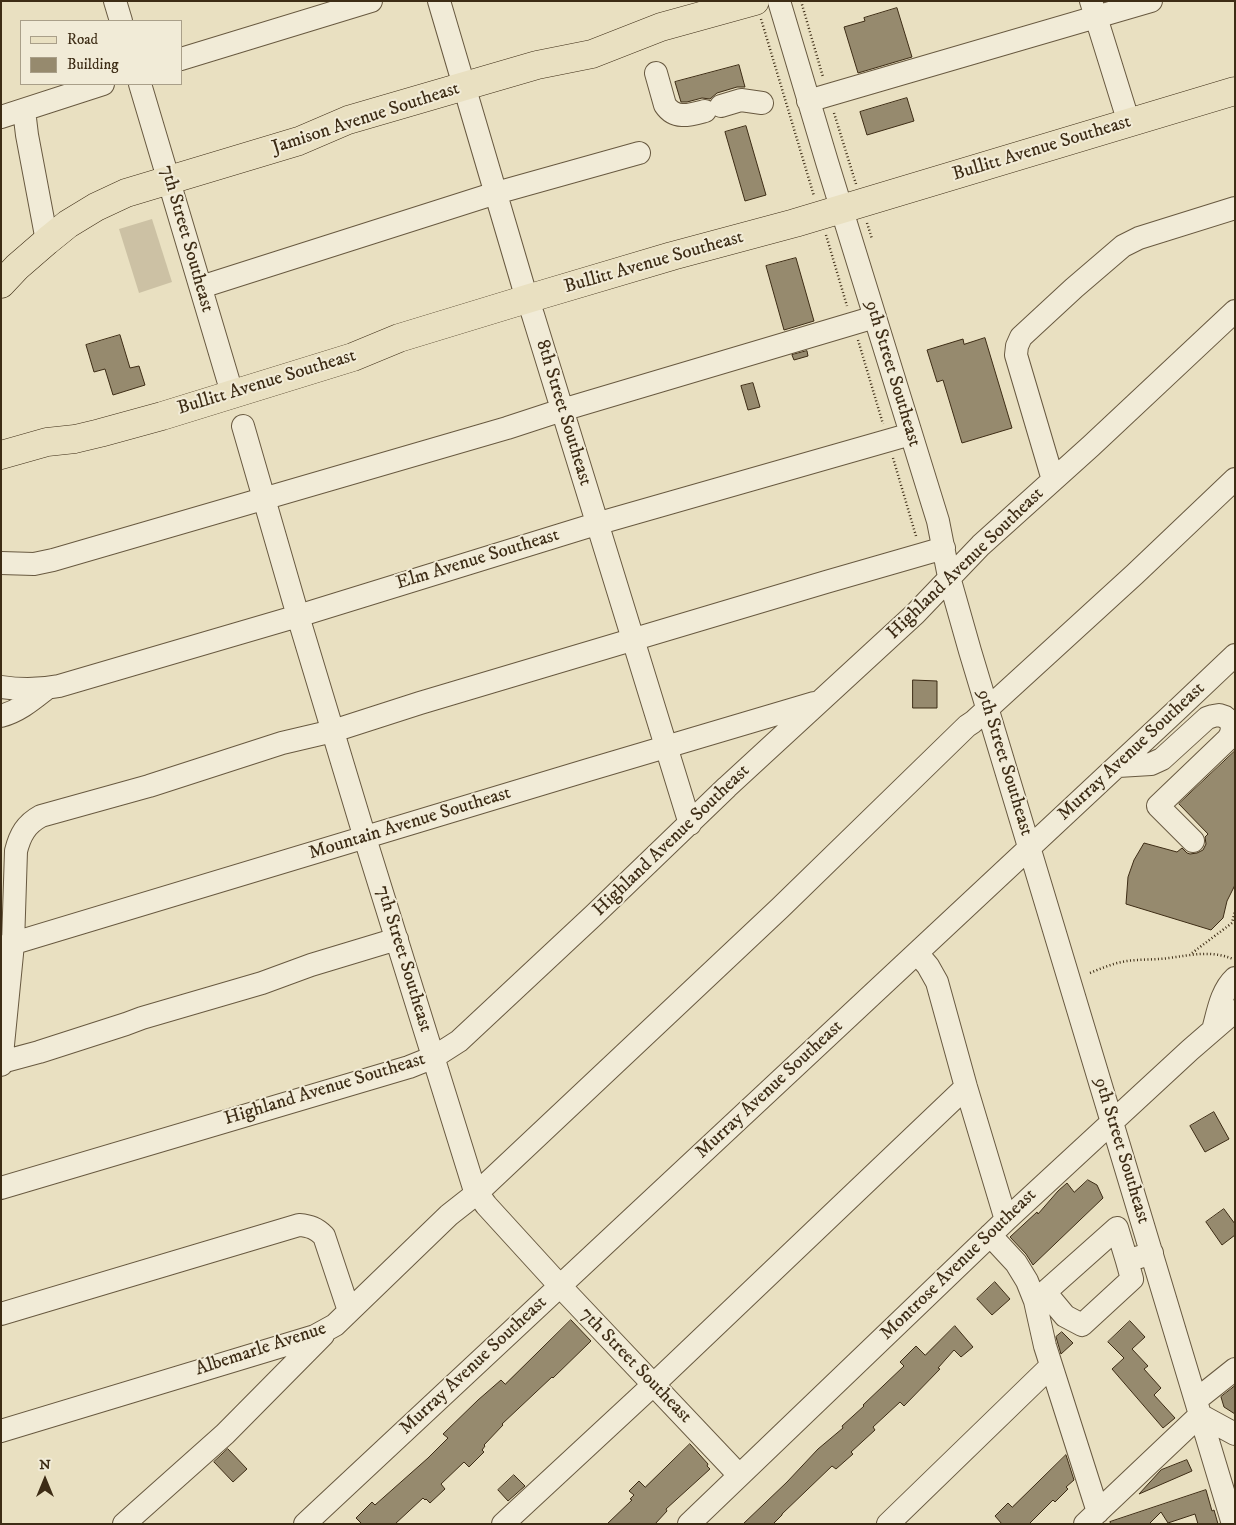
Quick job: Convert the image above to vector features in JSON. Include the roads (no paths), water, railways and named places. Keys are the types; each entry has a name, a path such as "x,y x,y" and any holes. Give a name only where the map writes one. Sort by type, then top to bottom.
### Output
{"main road":[{"name":"Jamison Avenue Southeast","path":"1,284 17,267 68,224 96,207 126,193 299,142 348,120 537,65 592,54 661,27 755,1"},
{"name":"Bullitt Avenue Southeast","path":"1,455 47,442 75,439 162,416 354,357 399,338 527,299 672,256 795,224 1235,91"},
{"name":"Bullitt Avenue Southeast","path":"1,467 42,456 75,439"}],"street":[{"path":"115,1 121,20"},
{"path":"182,59 371,1"},
{"name":"8th Street Southeast","path":"439,1 527,299 690,824"},
{"name":"9th Street Southeast","path":"778,1 938,521 949,577 987,709 1232,1524"},
{"path":"808,101 1094,9 1151,1"},
{"path":"1094,9 1129,122"},
{"path":"656,73 665,105 673,114 680,116 688,116 741,100 762,103"},
{"path":"1,117 100,85"},
{"name":"7th Street Southeast","path":"140,85 232,394"},
{"path":"24,110 37,195 47,241"},
{"path":"201,287 496,193 639,153"},
{"path":"1053,480 1016,355 1016,346 1021,337 1123,246 1139,238 1235,208"},
{"name":"Highland Avenue Southeast","path":"1,1188 409,1067 434,1057 459,1041 915,614 982,545 1235,311"},
{"path":"1,564 34,564 53,560 875,317"},
{"name":"7th Street Southeast","path":"242,426 365,838 474,1188 486,1205 560,1286 739,1475"},
{"name":"Elm Avenue Southeast","path":"1,687 46,689 59,686 298,616 596,524 911,434"},
{"name":"Albemarle Avenue","path":"1,1431 314,1336 329,1329 449,1215 477,1193 780,908 967,726 1235,480"},
{"path":"397,939 1,1064 7,946 16,851 25,828 32,820 149,786 282,743 333,731 944,548"},
{"name":"Murray Avenue Southeast","path":"305,1524 1235,655"},
{"name":"Elm Avenue Southeast","path":"1,716 26,705 46,689"},
{"name":"Mountain Avenue Southeast","path":"7,946 820,702"},
{"path":"1118,766 1151,764 1162,759 1207,718 1219,715 1230,721 1232,728 1228,739 1158,806 1193,841"},
{"path":"917,953 928,966 936,982 1006,1220"},
{"path":"1213,1030 1221,999 1228,985 1235,978"},
{"name":"Montrose Avenue Southeast","path":"689,1524 990,1235 1235,1011"},
{"path":"503,1524 654,1385 966,1088"},
{"path":"1,1314 299,1225 308,1225 317,1229 324,1236 349,1312"},
{"path":"990,1235 1016,1263 1040,1297 1065,1316 1082,1325 1132,1279 1117,1228 1040,1297"},
{"path":"1127,1261 1152,1253"},
{"path":"1040,1297 1043,1336 1092,1518"},
{"path":"1043,1336 1065,1316"},
{"path":"124,1524 225,1434 329,1329"},
{"path":"888,1524 1051,1366"},
{"path":"1092,1518 1235,1369"},
{"path":"1198,1408 1235,1434"}]}
